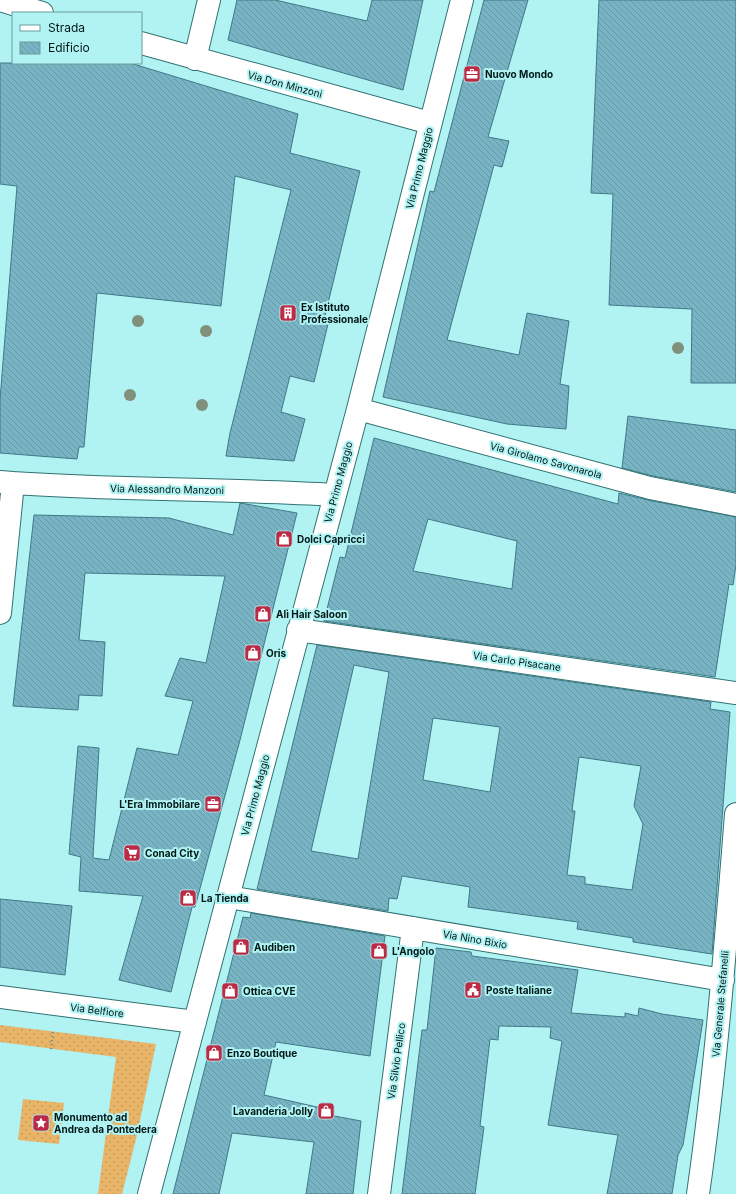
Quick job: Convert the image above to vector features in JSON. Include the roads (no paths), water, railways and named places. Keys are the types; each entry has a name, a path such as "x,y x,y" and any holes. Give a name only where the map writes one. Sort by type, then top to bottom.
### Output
{"street":[{"path":"0,0 39,12"},
{"path":"195,59 209,0"},
{"name":"Via Primo Maggio","path":"149,1194 358,409 462,0"},
{"name":"Via Don Minzoni","path":"142,43 430,123"},
{"name":"Via Girolamo Savonarola","path":"358,409 650,488 736,506"},
{"path":"0,605 7,482"},
{"name":"Via Alessandro Manzoni","path":"7,482 73,486 264,491 334,495"},
{"name":"Via Carlo Pisacane","path":"298,630 736,693"},
{"name":"Via Generale Stefanelli","path":"698,1194 710,1109 723,980 736,814"},
{"name":"Via Nino Bixio","path":"228,897 723,980"},
{"name":"Via Silvio Pellico","path":"379,1194 413,928"},
{"name":"Via Belfiore","path":"0,997 195,1022"}],"place":[{"name":"Nuovo Mondo","path":"472,74"},
{"name":"Ex Istituto Professionale","path":"288,313"},
{"name":"Dolci Capricci","path":"284,539"},
{"name":"Alì Hair Saloon","path":"263,614"},
{"name":"Oris","path":"253,653"},
{"name":"L'Era Immobilare","path":"213,804"},
{"name":"Conad City","path":"132,853"},
{"name":"La Tienda","path":"188,898"},
{"name":"Audiben","path":"241,947"},
{"name":"L'Angolo","path":"379,951"},
{"name":"Poste Italiane","path":"473,990"},
{"name":"Ottica CVE","path":"230,991"},
{"name":"Enzo Boutique","path":"214,1053"},
{"name":"Lavanderia Jolly","path":"326,1111"},
{"name":"Monumento ad Andrea da Pontedera","path":"41,1123"}]}
